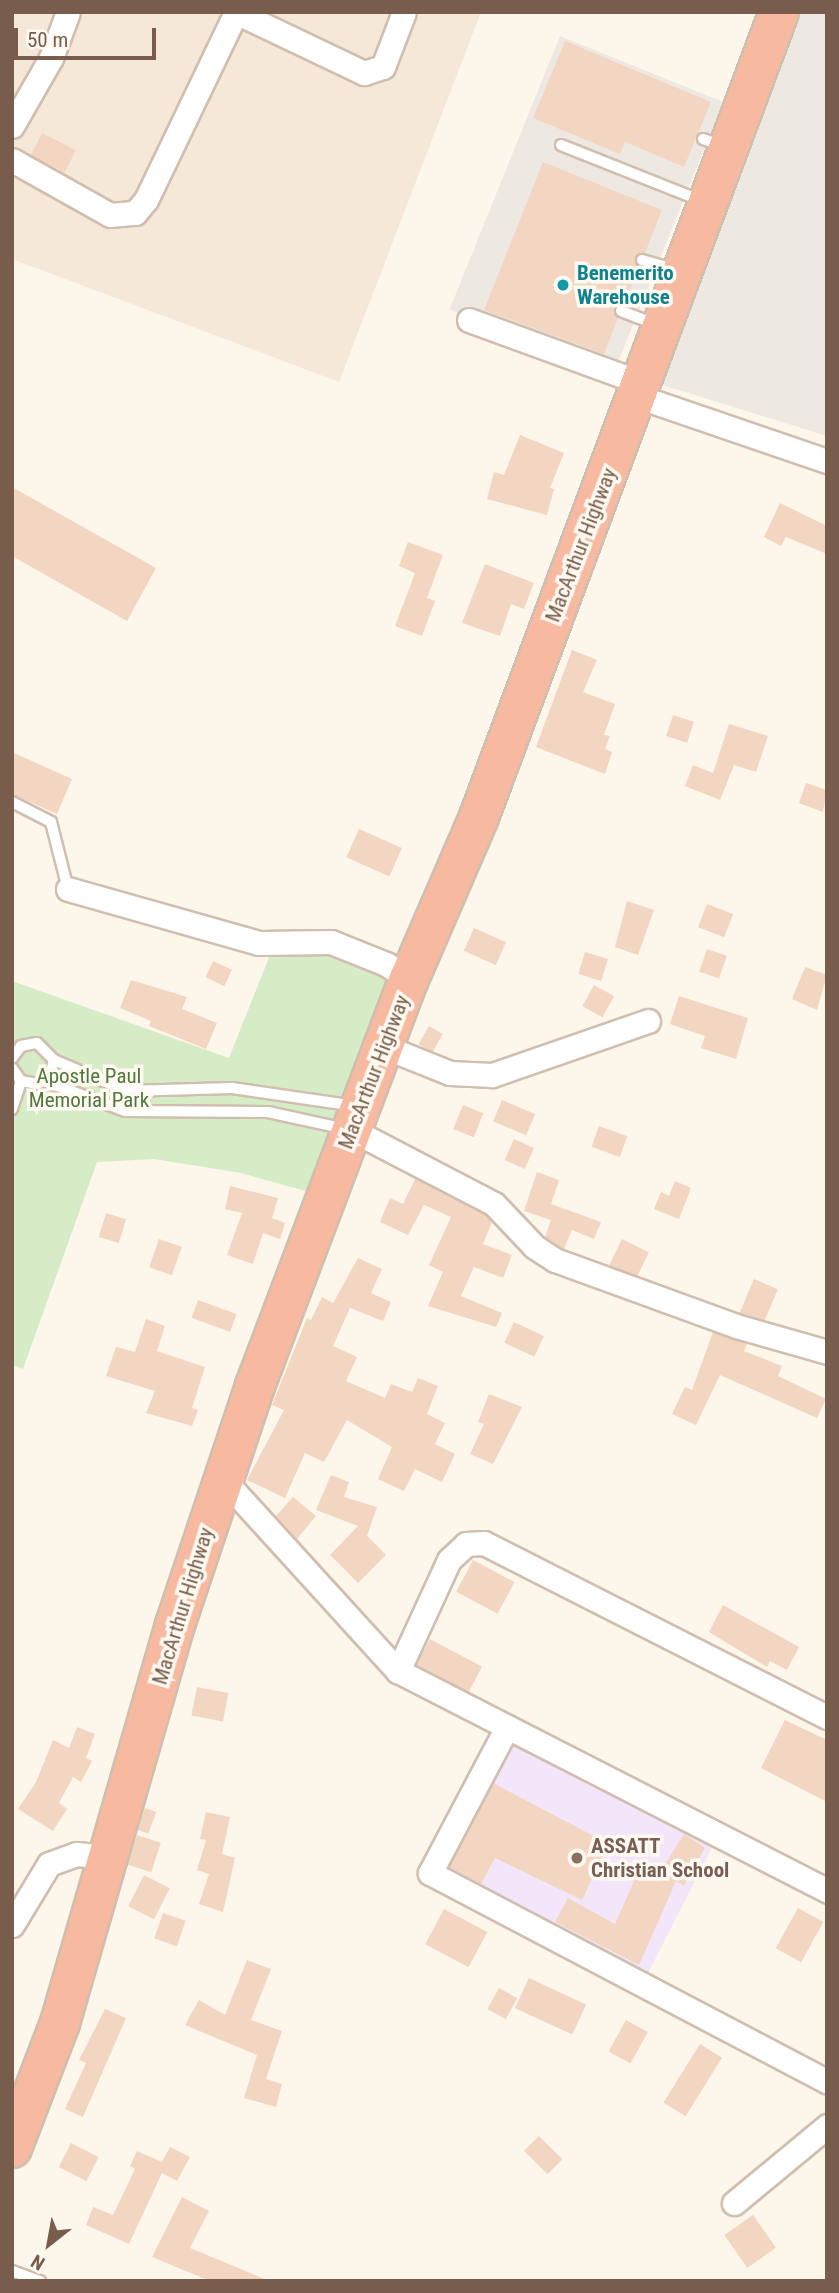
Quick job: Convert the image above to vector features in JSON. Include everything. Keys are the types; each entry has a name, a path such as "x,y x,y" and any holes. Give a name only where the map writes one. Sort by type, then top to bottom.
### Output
{"highway":[{"name":"MacArthur Highway","path":"12,2148 60,2023 175,1625 223,1479 409,979 479,817 663,327 707,203 716,143 779,12"}],"street":[{"path":"12,126 51,58 68,12"},
{"path":"12,160 110,215 135,213 146,200 236,12 347,68 372,73 388,59 404,12"},
{"path":"469,320 827,461"},
{"path":"68,889 259,943 331,942 386,964 409,979"},
{"path":"385,1047 450,1073 492,1075 648,1021"},
{"path":"357,1119 494,1204 535,1247 555,1260 736,1325 827,1352"},
{"path":"223,1479 398,1671 827,1891"},
{"path":"398,1671 449,1560 466,1544 484,1543 827,1717"},
{"path":"507,1727 430,1873 827,2081"},
{"path":"12,1925 48,1864 76,1854 110,1857"},
{"path":"734,2203 827,2126"}],"lane":[{"path":"561,145 707,203"},
{"path":"642,260 683,272"},
{"path":"621,311 663,327"},
{"path":"12,802 51,822 68,889"},
{"path":"12,1058 22,1046 37,1043 54,1060 127,1091 271,1091 310,1098 357,1119"},
{"path":"44,1081 54,1060"},
{"path":"12,1068 20,1081 12,1109"},
{"path":"20,1081 44,1081 125,1111 268,1112 306,1120 357,1119"},
{"path":"125,1111 127,1091"},
{"path":"268,1112 271,1091"},
{"path":"306,1120 310,1098"},
{"path":"12,2271 40,2281"}],"shaded area":[{"path":"12,12 481,12 339,382 12,259"},
{"path":"795,12 827,12 827,436 656,383"},
{"path":"560,36 723,102 613,375 449,310"},
{"name":"ASSATT Christian School","path":"508,1741 713,1845 646,1976 441,1872"}],"green space":[{"name":"Apostle Paul Memorial Park","path":"328,947 394,972 309,1192 241,1173 154,1159 97,1162 23,1369 12,1365 12,981 229,1058 272,950"}],"building":[{"path":"565,41 711,102 684,167 625,142 620,154 533,118"},
{"path":"42,133 76,150 65,173 31,155"},
{"name":"Benemerito Warehouse","path":"543,162 662,210 645,253 635,257 639,267 624,304 614,308 618,318 604,354 484,310"},
{"path":"520,435 564,453 550,488 554,489 547,515 487,499 494,472 504,475"},
{"path":"12,487 156,568 127,621 12,556"},
{"path":"780,503 827,526 827,554 786,537 781,546 764,537"},
{"path":"408,542 443,555 427,598 435,601 422,636 395,626 415,573 399,566"},
{"path":"485,564 534,583 524,609 511,604 500,636 462,623"},
{"path":"572,650 597,660 583,692 615,704 604,735 610,736 605,749 612,752 605,774 536,747"},
{"path":"673,715 694,722 687,743 666,736"},
{"path":"729,724 768,736 756,772 734,765 720,800 685,786 693,765 713,773"},
{"path":"12,752 72,779 57,814 12,794"},
{"path":"806,783 827,790 823,812 799,803"},
{"path":"359,829 402,848 389,876 346,857"},
{"path":"627,901 654,910 638,955 615,947"},
{"path":"707,904 733,914 724,937 698,927"},
{"path":"474,928 506,942 496,965 464,951"},
{"path":"707,949 727,956 719,979 699,972"},
{"path":"585,952 608,959 601,981 578,974"},
{"path":"213,961 232,970 224,986 205,977"},
{"path":"805,967 827,975 817,1010 792,999"},
{"path":"131,980 187,997 182,1009 217,1023 206,1049 149,1026 151,1021 120,1008"},
{"path":"594,985 614,996 602,1017 582,1006"},
{"path":"679,996 748,1018 736,1059 701,1048 705,1036 670,1024"},
{"path":"429,1026 443,1034 432,1052 418,1044"},
{"path":"502,1100 535,1114 526,1135 493,1121"},
{"path":"463,1105 483,1113 474,1137 453,1129"},
{"path":"599,1126 627,1136 620,1157 591,1147"},
{"path":"514,1139 534,1148 525,1169 505,1160"},
{"path":"537,1172 559,1180 551,1204 601,1222 594,1239 572,1230 564,1249 545,1237 551,1220 524,1211"},
{"path":"415,1179 485,1215 492,1222 483,1244 512,1255 503,1278 474,1267 461,1296 502,1313 496,1327 428,1306 443,1272 429,1265 451,1217 424,1205 408,1235 380,1222 390,1198 403,1204"},
{"path":"675,1181 691,1188 679,1219 654,1209 661,1192 669,1196"},
{"path":"230,1186 278,1198 272,1218 285,1223 280,1239 263,1233 253,1264 227,1255 242,1213 225,1209"},
{"path":"106,1213 126,1219 119,1243 99,1237"},
{"path":"159,1239 182,1247 172,1275 149,1267"},
{"path":"622,1239 649,1252 636,1278 609,1265"},
{"path":"358,1258 382,1269 371,1293 391,1302 383,1321 350,1308 333,1346 357,1357 346,1381 385,1398 391,1384 412,1392 418,1378 438,1386 427,1414 445,1423 435,1444 455,1454 442,1482 415,1469 404,1491 378,1479 392,1447 347,1420 324,1462 305,1453 285,1498 247,1480 284,1410 272,1405 307,1318 311,1320 322,1297 333,1303"},
{"path":"754,1279 778,1289 763,1323 740,1313"},
{"path":"198,1300 237,1314 230,1332 192,1318"},
{"path":"146,1319 165,1326 157,1351 205,1367 192,1408 198,1410 192,1426 146,1413 155,1391 106,1376 116,1347 135,1352"},
{"path":"514,1322 544,1336 534,1357 504,1343"},
{"path":"713,1332 747,1344 744,1351 782,1366 778,1376 826,1399 817,1418 720,1375 696,1425 672,1414 685,1387 692,1390"},
{"path":"489,1394 522,1407 493,1464 470,1454 484,1424 478,1422"},
{"path":"331,1475 349,1482 344,1497 377,1507 367,1536 386,1555 358,1583 330,1555 358,1526 316,1510"},
{"path":"293,1497 316,1516 297,1539 276,1516"},
{"path":"473,1560 514,1582 498,1614 456,1592"},
{"path":"723,1605 799,1647 787,1670 770,1661 767,1667 709,1632"},
{"path":"430,1639 482,1667 468,1693 416,1665"},
{"path":"197,1687 228,1693 223,1722 191,1715"},
{"path":"785,1720 827,1740 827,1802 761,1768"},
{"path":"77,1727 95,1734 86,1758 92,1761 81,1782 73,1777 59,1803 67,1809 53,1831 18,1809 36,1782 53,1740 69,1748"},
{"path":"493,1783 609,1844 582,1900 495,1858 481,1884 449,1867"},
{"path":"145,1808 156,1812 148,1834 137,1830"},
{"path":"206,1812 230,1817 222,1854 235,1858 223,1912 199,1904 209,1874 197,1870 206,1840 200,1839"},
{"path":"684,1834 705,1848 684,1886 676,1881 639,1965 555,1922 568,1898 615,1924 640,1868 657,1877"},
{"path":"137,1835 161,1843 151,1872 127,1864"},
{"path":"144,1875 170,1888 154,1919 128,1906"},
{"path":"798,1908 823,1922 801,1962 776,1948"},
{"path":"444,1909 487,1932 468,1967 425,1944"},
{"path":"163,1913 186,1921 177,1946 154,1939"},
{"path":"247,1960 271,1969 251,2020 282,2031 266,2079 282,2084 276,2107 244,2098 257,2055 185,2025 199,2000 225,2015"},
{"path":"529,1978 586,2005 572,2035 515,2008"},
{"path":"499,1988 517,1998 506,2019 487,2009"},
{"path":"105,2009 126,2018 83,2117 65,2109 86,2063 79,2060"},
{"path":"626,2020 648,2032 630,2064 609,2051"},
{"path":"700,2044 722,2058 685,2116 663,2103"},
{"path":"539,2136 562,2159 547,2174 524,2151"},
{"path":"71,2143 99,2157 86,2181 59,2167"},
{"path":"170,2147 190,2157 177,2181 162,2173 129,2244 86,2225 93,2207 113,2215 135,2169 130,2166 137,2151 162,2162"},
{"path":"182,2197 209,2211 190,2248 270,2281 210,2281 152,2257"},
{"path":"753,2215 776,2248 747,2268 724,2235"}],"place":[{"name":"Benemerito Warehouse","path":"563,285"},
{"name":"ASSATT Christian School","path":"577,1858"}]}
